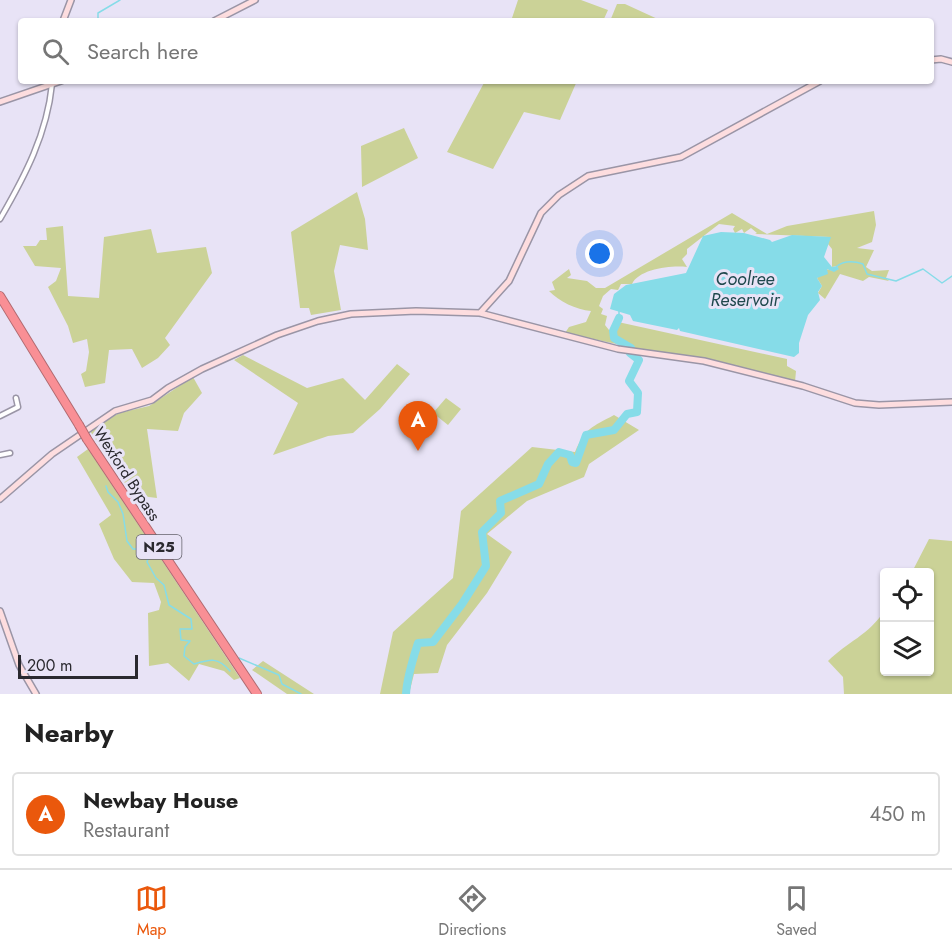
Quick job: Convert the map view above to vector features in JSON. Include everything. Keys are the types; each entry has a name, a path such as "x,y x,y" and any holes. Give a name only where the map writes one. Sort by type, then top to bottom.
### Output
{"highway":[{"name":"Wexford Bypass","path":"1,300 87,439 257,694"}],"street":[{"path":"64,18 71,0"},
{"path":"220,18 255,0"},
{"path":"934,60 952,62"},
{"path":"0,102 49,84"},
{"path":"0,219 37,148 46,123 52,84"},
{"path":"480,313 509,281 541,213 559,195 588,177 681,157 815,84"},
{"path":"0,499 52,454 109,415 152,400 202,369 277,335 318,321 351,314 416,311 480,313 618,349 704,361 803,386 855,403 879,405 952,402"},
{"path":"0,416 18,407 16,398"},
{"path":"0,455 10,453"},
{"path":"0,611 19,665 36,694"}],"green space":[{"path":"518,0 581,0 608,10 604,18 512,18"},
{"path":"617,4 625,4 655,18 611,18"},
{"path":"483,84 576,84 560,120 524,112 493,169 447,152"},
{"path":"404,128 418,158 362,187 361,146"},
{"path":"357,192 365,219 368,250 340,245 334,271 341,310 311,315 309,308 300,308 291,232"},
{"path":"874,211 876,225 872,242 857,248 874,250 866,267 872,271 889,270 886,278 889,281 869,277 863,281 840,274 825,299 818,293 822,286 817,278 826,269 834,271 838,269 837,266 832,267 832,249 828,244 830,237 755,234 757,233 751,228 744,233 742,229 735,233 733,229 735,226 719,224 687,249 687,254 682,259 687,267 664,268 648,272 632,284 621,284 618,290 611,289 603,296 599,306 603,309 601,314 607,316 605,325 609,330 613,331 618,322 787,359 787,366 796,371 795,382 565,333 569,327 586,322 591,311 568,304 549,291 555,290 552,282 569,269 571,275 567,278 587,281 596,288 605,288 732,213 767,234 787,226"},
{"path":"63,226 68,296 99,298 104,237 151,229 157,253 206,247 212,273 165,338 170,345 158,358 142,368 132,349 109,350 105,383 85,387 81,374 86,371 89,352 87,339 73,343 68,326 48,287 56,281 61,268 35,266 23,246 36,246 40,240 47,240 46,228"},
{"path":"243,355 307,388 343,378 365,400 397,364 410,374 380,409 353,433 328,436 273,455 298,403 234,360"},
{"path":"193,377 202,393 184,413 178,431 147,429 157,498 133,495 90,431 119,413 149,406"},
{"path":"446,398 461,409 448,425 433,413"},
{"path":"614,415 639,430 589,464 584,477 527,501 487,534 512,552 487,593 447,645 438,673 414,674 409,694 380,694 393,632 453,578 461,511 532,447 575,452 590,429"},
{"path":"88,449 240,678 234,680 224,671 199,664 189,681 168,663 149,666 148,613 159,610 161,602 154,583 132,582 114,559 99,524 111,515 77,457"},
{"path":"929,539 952,541 952,694 844,694 843,677 828,661 872,626 880,616 880,676 934,676 934,568 914,568"},
{"path":"263,661 314,694 287,694 252,670"}],"water":[{"name":"Coolree Reservoir","path":"721,232 744,233 772,242 792,235 831,237 824,257 832,267 837,266 839,269 834,272 827,269 828,274 817,278 822,286 818,292 820,300 808,315 799,343 799,353 794,357 680,331 679,328 677,330 633,321 630,315 610,309 614,294 626,285 686,273 703,236"}],"waterway":[{"path":"98,18 98,13 120,0"},
{"path":"837,266 846,262 860,263 863,264 867,274 896,281 923,269 942,283 952,276"},
{"path":"619,311 619,318"},
{"path":"619,318 613,331 614,338 631,348"},
{"path":"406,694 418,643 433,642 462,604 486,566 482,532 501,513 500,501 539,484 548,464 559,452 570,455 572,462 576,463 586,435 614,430 627,414 637,412 638,393 629,381 639,360 630,353"},
{"path":"106,486 108,492 118,502 123,514 127,541 133,549 147,549 149,555 147,562 156,578 164,585 169,605 191,619 192,629 180,629 181,640 190,641 185,647 184,656 194,664 210,660 218,661 230,671"},
{"path":"239,658 279,675 282,684 301,694"}],"place":[{"name":"Newbay House","path":"418,451"}]}
